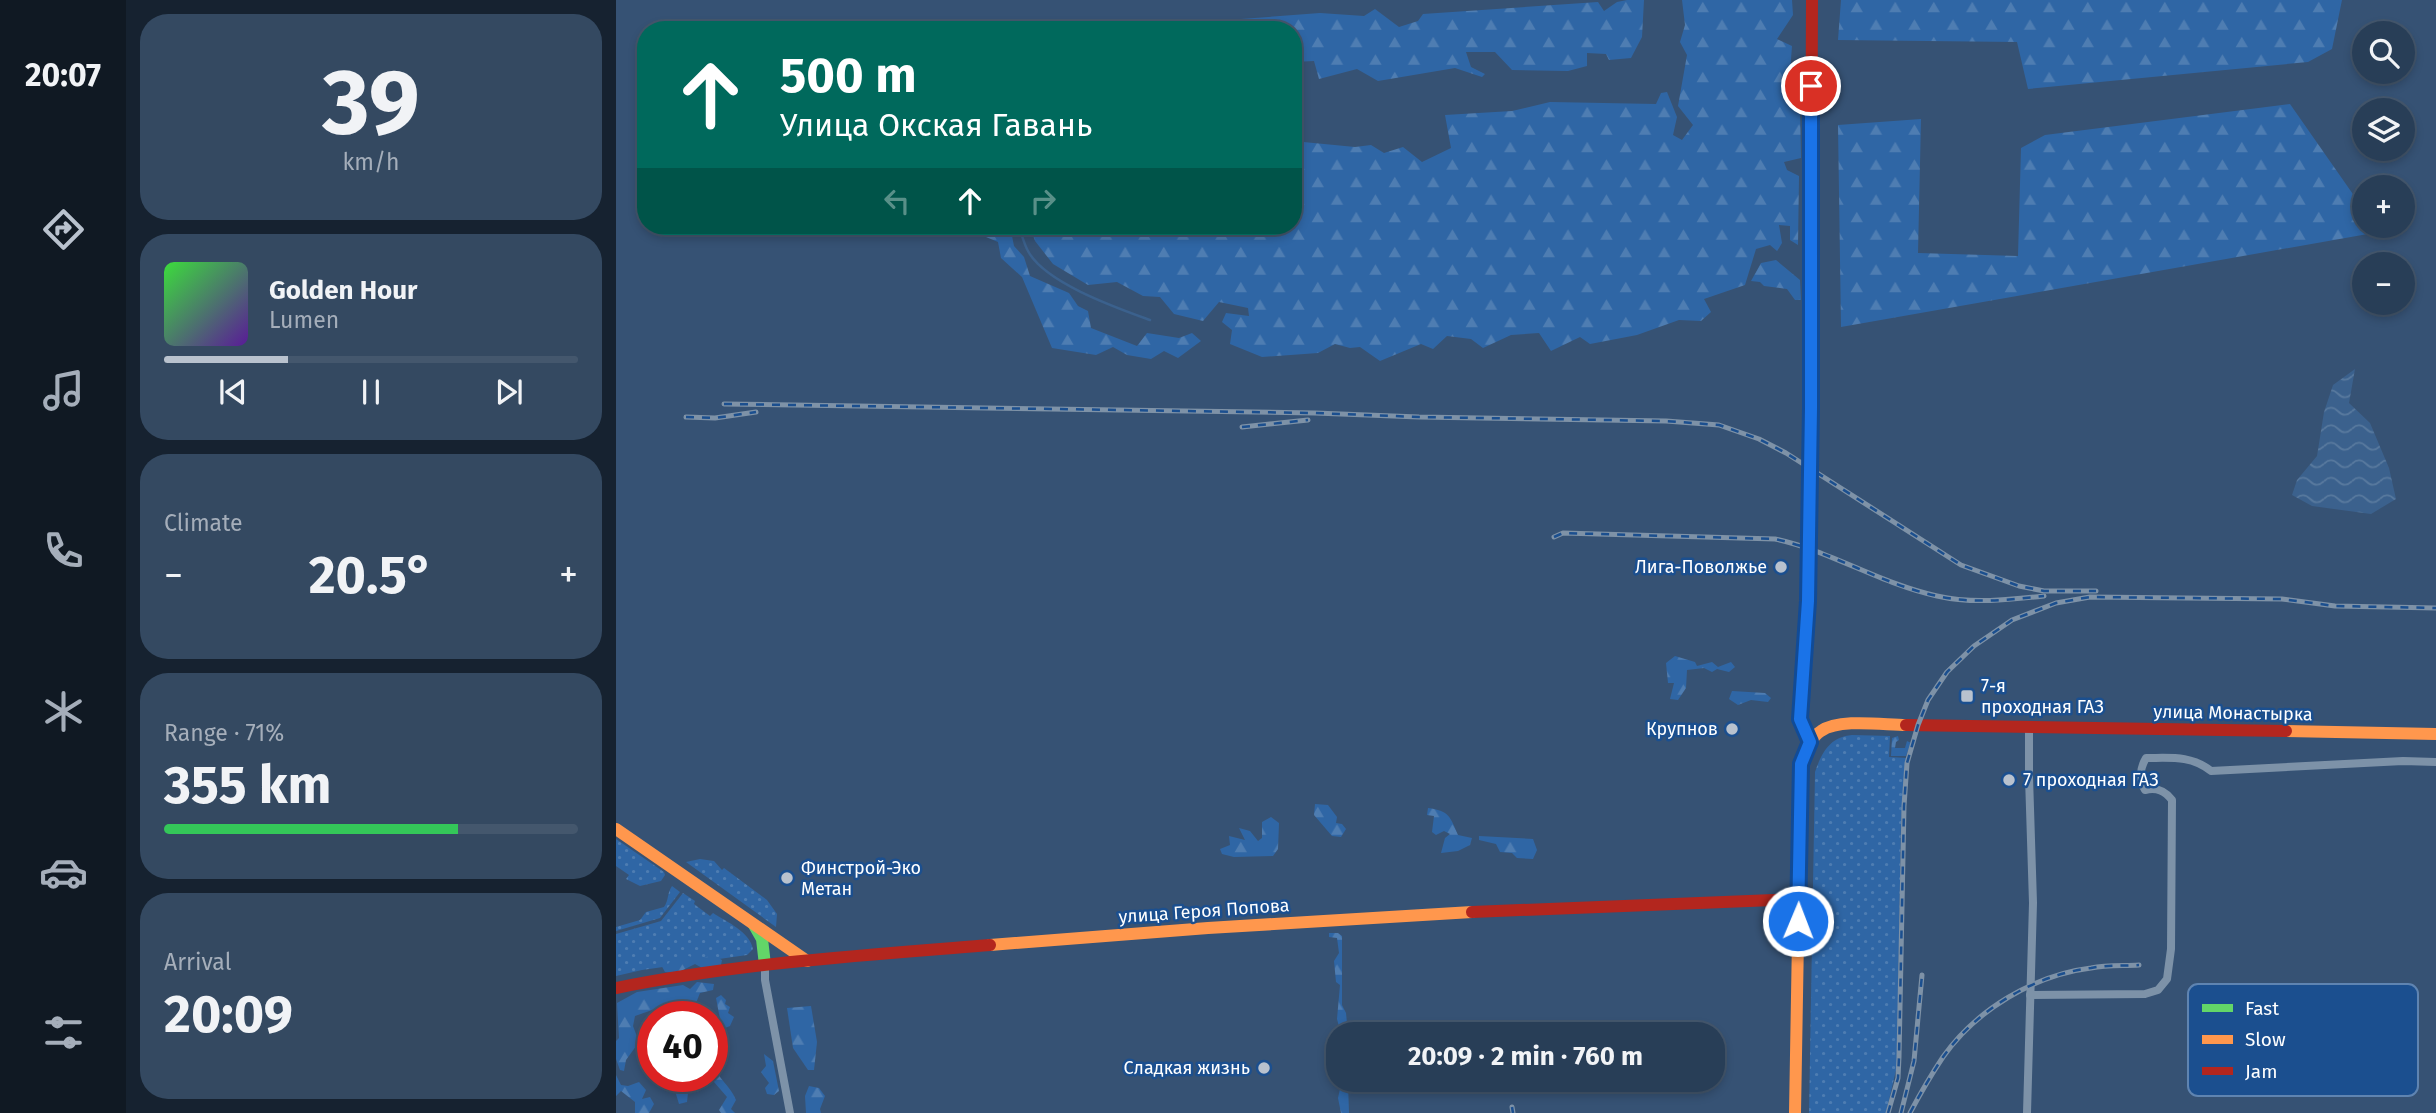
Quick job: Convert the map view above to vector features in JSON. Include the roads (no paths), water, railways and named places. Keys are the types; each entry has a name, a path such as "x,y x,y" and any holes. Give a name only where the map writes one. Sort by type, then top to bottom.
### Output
{"street":[{"path":"1795,1113 1801,764 1810,742 1800,719 1808,601 1812,0"},
{"name":"улица Монастырка","path":"1810,742 1822,730 1843,724 2436,734"},
{"path":"2027,1113 2033,903 2029,726"},
{"path":"2030,995 2145,994 2158,990 2168,979 2171,949 2172,800 2167,793 2154,788 2145,790 2141,769 2146,758 2176,757 2202,764 2211,771 2403,761 2436,762"},
{"path":"616,829 807,961"},
{"name":"улица Героя Попова","path":"616,988 679,975 765,965 1084,937 1345,918 1797,899"},
{"path":"754,925 762,939 765,980 790,1113"}],"water":[{"path":"2355,369 2349,403 2370,423 2389,468 2396,499 2371,514 2312,506 2292,495 2297,480 2317,456 2324,412 2333,385"}],"waterway":[{"path":"1022,235 1028,251 1037,263 1065,284 1150,320"}],"railway":[{"path":"724,404 1315,413 1666,421 1719,425 1759,439 1786,453 1961,565 2019,586 2044,591 2096,591"},
{"path":"686,417 715,418 756,412"},
{"path":"1242,427 1308,420"},
{"path":"1554,537 1563,533 1775,539 1816,551 1896,584 1937,596 1977,601 2044,596"},
{"path":"1888,1113 1898,1078 1907,763 1928,700 1947,672 1974,646 2012,620 2056,603 2090,597 2282,599 2335,606 2436,608"},
{"path":"1910,1113 1956,1040 1989,1010 2048,978 2103,966 2139,965"},
{"path":"1901,1113 1914,1061 1922,975"},
{"path":"1512,1107 1513,1113"}],"place":[{"name":"Лига-Поволжье","path":"1781,567"},
{"name":"7-я проходная ГАЗ","path":"1967,696"},
{"name":"Крупнов","path":"1732,729"},
{"name":"7 проходная ГАЗ","path":"2009,780"},
{"name":"Финстрой-Эко Метан","path":"787,878"},
{"name":"Сладкая жизнь","path":"1264,1068"}]}
